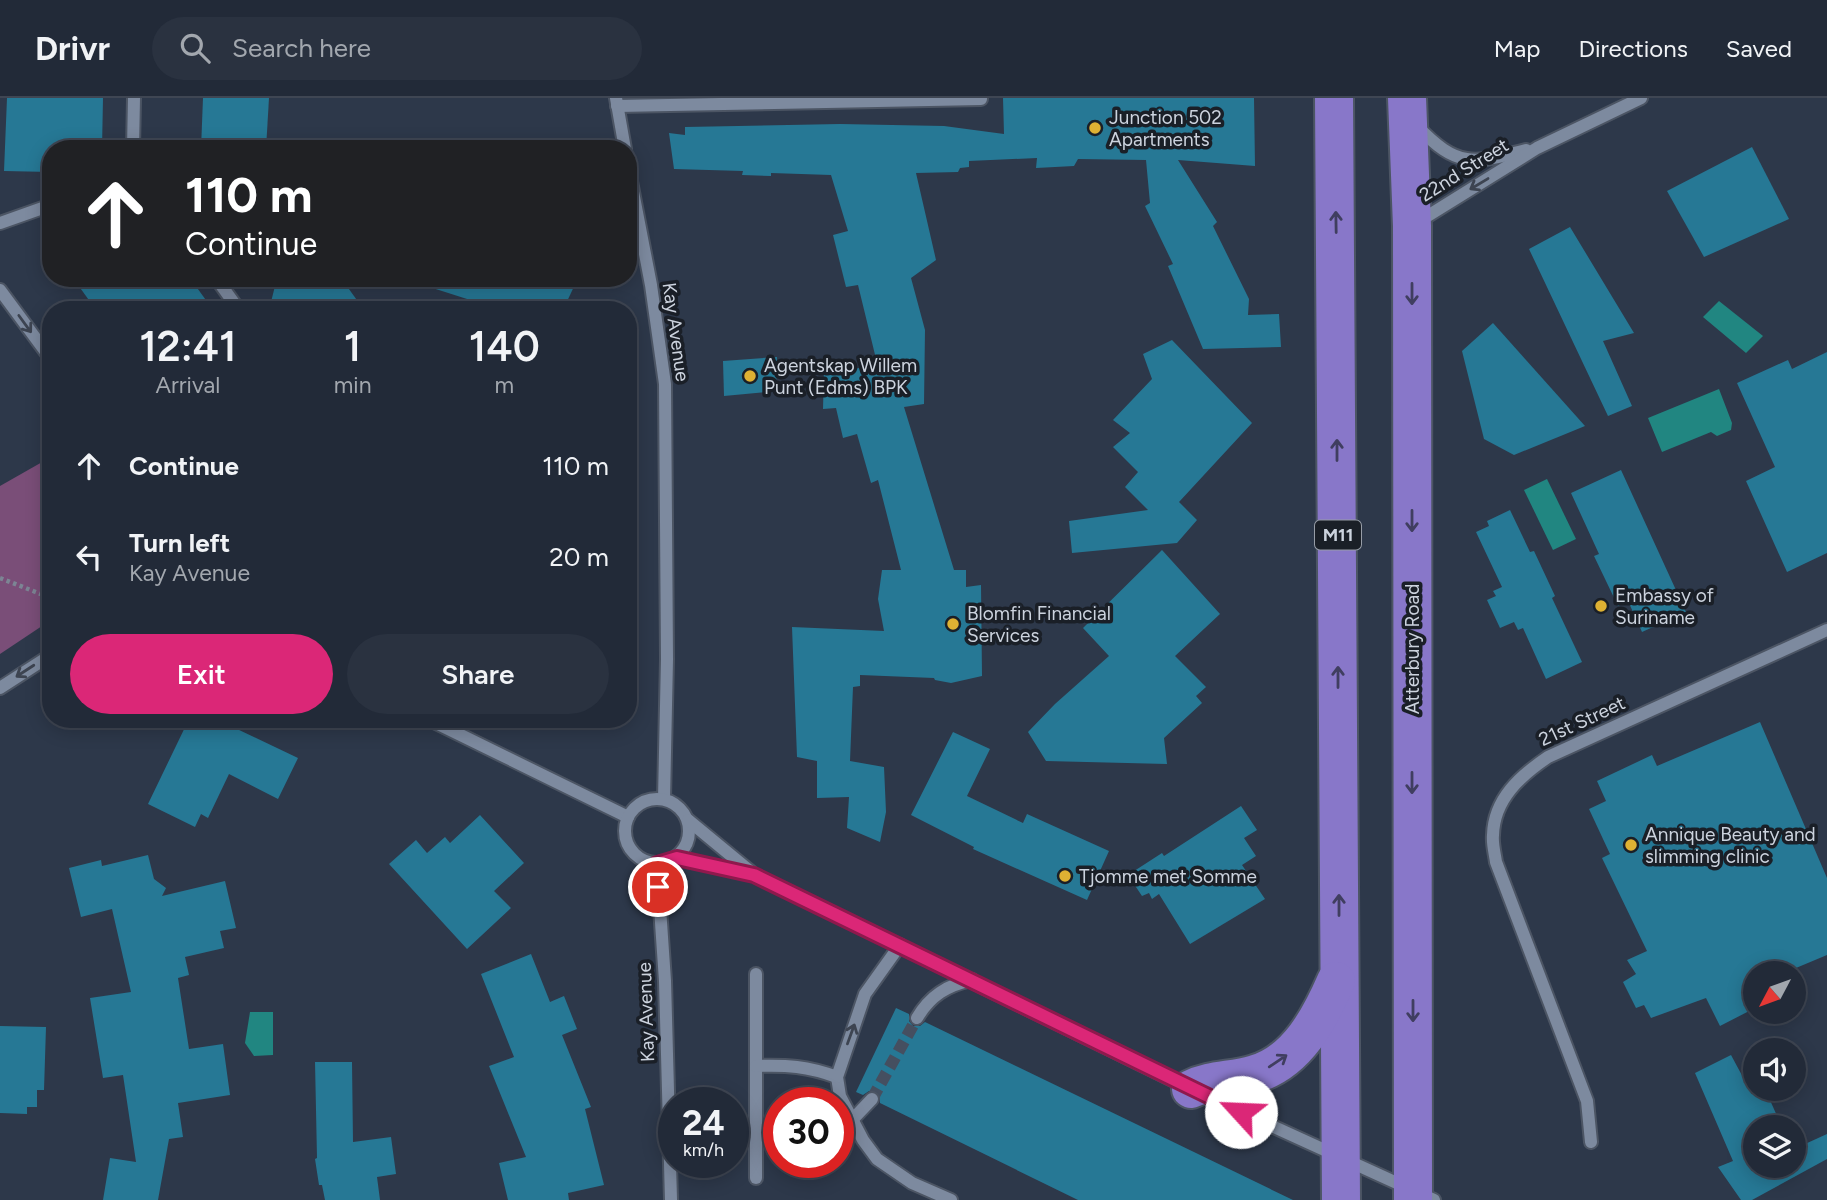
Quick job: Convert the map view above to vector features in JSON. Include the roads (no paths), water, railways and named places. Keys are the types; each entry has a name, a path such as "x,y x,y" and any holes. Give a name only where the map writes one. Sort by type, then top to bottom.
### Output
{"main road":[{"name":"M11","path":"1334,98 1341,1200"},
{"name":"Atterbury Road","path":"1407,107 1412,226 1420,1197"},
{"path":"1191,1088 1205,1082 1258,1073 1293,1051 1325,1007 1340,973"}],"street":[{"path":"133,140 134,98"},
{"name":"22nd Street","path":"1412,226 1537,148 1640,98"},
{"path":"623,140 616,102 981,99"},
{"name":"22nd Street","path":"1407,107 1438,146 1464,160 1493,159 1537,148"},
{"path":"0,223 42,208"},
{"name":"Kay Avenue","path":"637,213 651,285 665,384 667,659 664,799"},
{"path":"0,290 42,347"},
{"name":"21st Street","path":"1591,1142 1587,1101 1496,862 1493,835 1497,810 1509,790 1526,772 1548,757 1827,630"},
{"path":"0,688 42,661"},
{"path":"446,728 628,817"},
{"path":"754,875 688,820 682,810 664,799 643,802 634,808 628,817 625,838 629,848 646,862 657,864 677,858 754,875 1420,1197"},
{"path":"677,858 688,841 688,820"},
{"name":"Kay Avenue","path":"657,864 664,981 671,1200"},
{"path":"839,1087 837,1077 865,994 900,944"},
{"path":"756,974 756,1178"},
{"path":"917,1018 936,994 953,984 972,980"},
{"path":"756,1066 795,1065 837,1077"},
{"path":"854,1117 872,1099"},
{"path":"854,1123 877,1159 912,1182 951,1200"}],"tunnel":[{"path":"872,1099 917,1018"}],"place":[{"name":"Junction 502 Apartments","path":"1095,128"},
{"name":"Agentskap Willem Punt (Edms) BPK","path":"750,376"},
{"name":"Embassy of Suriname","path":"1601,606"},
{"name":"Blomfin Financial Services","path":"953,624"},
{"name":"Annique Beauty and slimming clinic","path":"1631,845"},
{"name":"Tjomme met Somme","path":"1065,876"}]}
